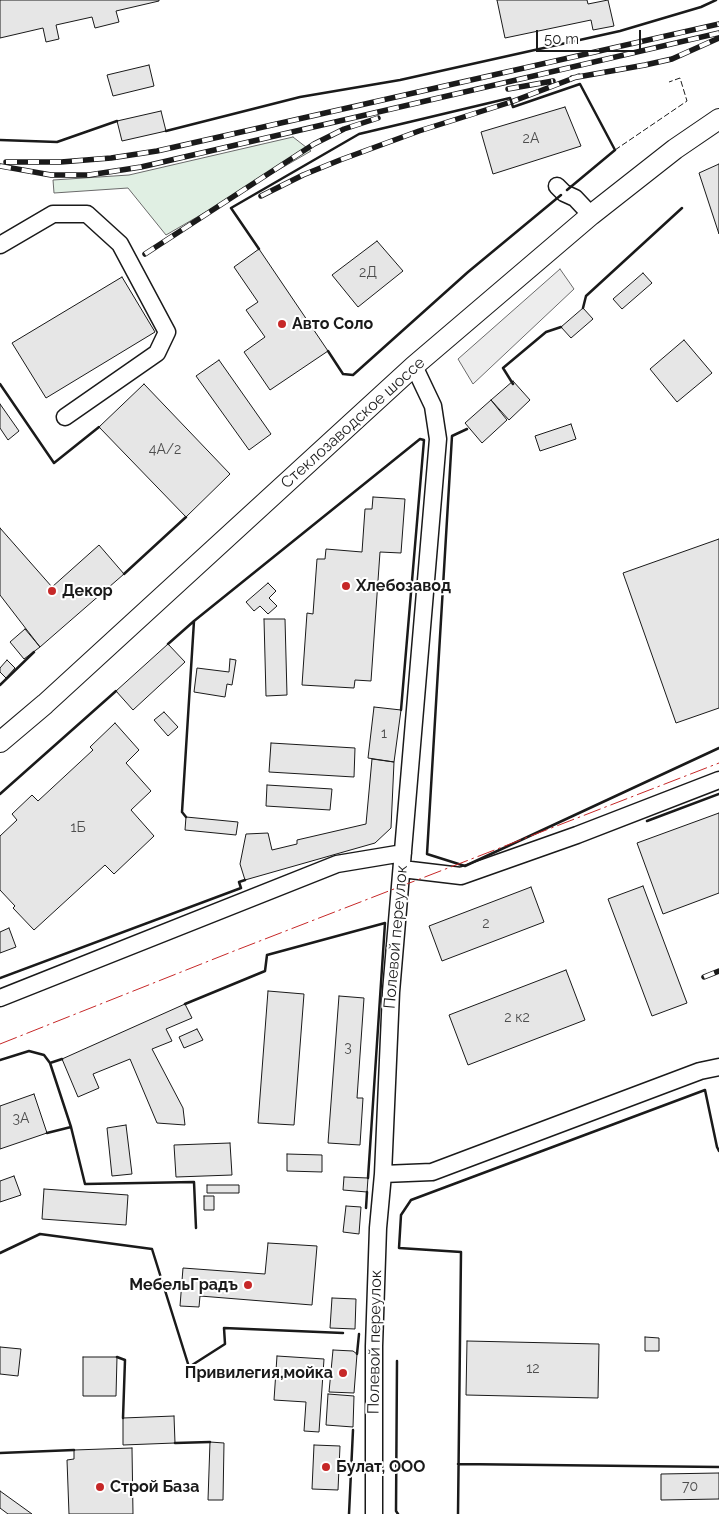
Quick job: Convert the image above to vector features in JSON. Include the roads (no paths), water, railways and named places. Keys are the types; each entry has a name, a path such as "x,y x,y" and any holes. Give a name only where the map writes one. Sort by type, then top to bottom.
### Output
{"main road":[{"name":"Стеклозаводское шоссе","path":"1,741 59,691 414,366 591,215 675,149 719,119"}],"street":[{"path":"557,186 564,193 575,198 591,215"},
{"path":"0,245 52,214 87,214 120,244 167,332 157,353 65,417"},
{"name":"Полевой переулок","path":"374,1514 374,1346 378,1228 383,1174 391,992 438,439 433,406 414,366"},
{"path":"0,998 337,864 402,861 461,876 577,835 719,780"},
{"path":"383,1174 432,1172 700,1071 719,1067"}],"railway":[{"path":"6,162 61,162 111,158 157,151 719,24"},
{"path":"0,166 51,175 89,175 141,167 719,33"},
{"path":"572,78 672,59 719,38"},
{"path":"261,196 303,175 340,160 419,131 511,102 579,76"},
{"path":"508,89 553,81"},
{"path":"145,254 314,144 344,129 378,118"},
{"path":"704,977 719,971"}],"place":[{"name":"Авто Соло","path":"282,324"},
{"name":"Хлебозавод","path":"346,586"},
{"name":"Декор","path":"52,591"},
{"name":"МебельГрадъ","path":"248,1285"},
{"name":"Привилегия,мойка","path":"343,1373"},
{"name":"Булат, ООО","path":"326,1467"},
{"name":"Строй База","path":"100,1487"}]}
